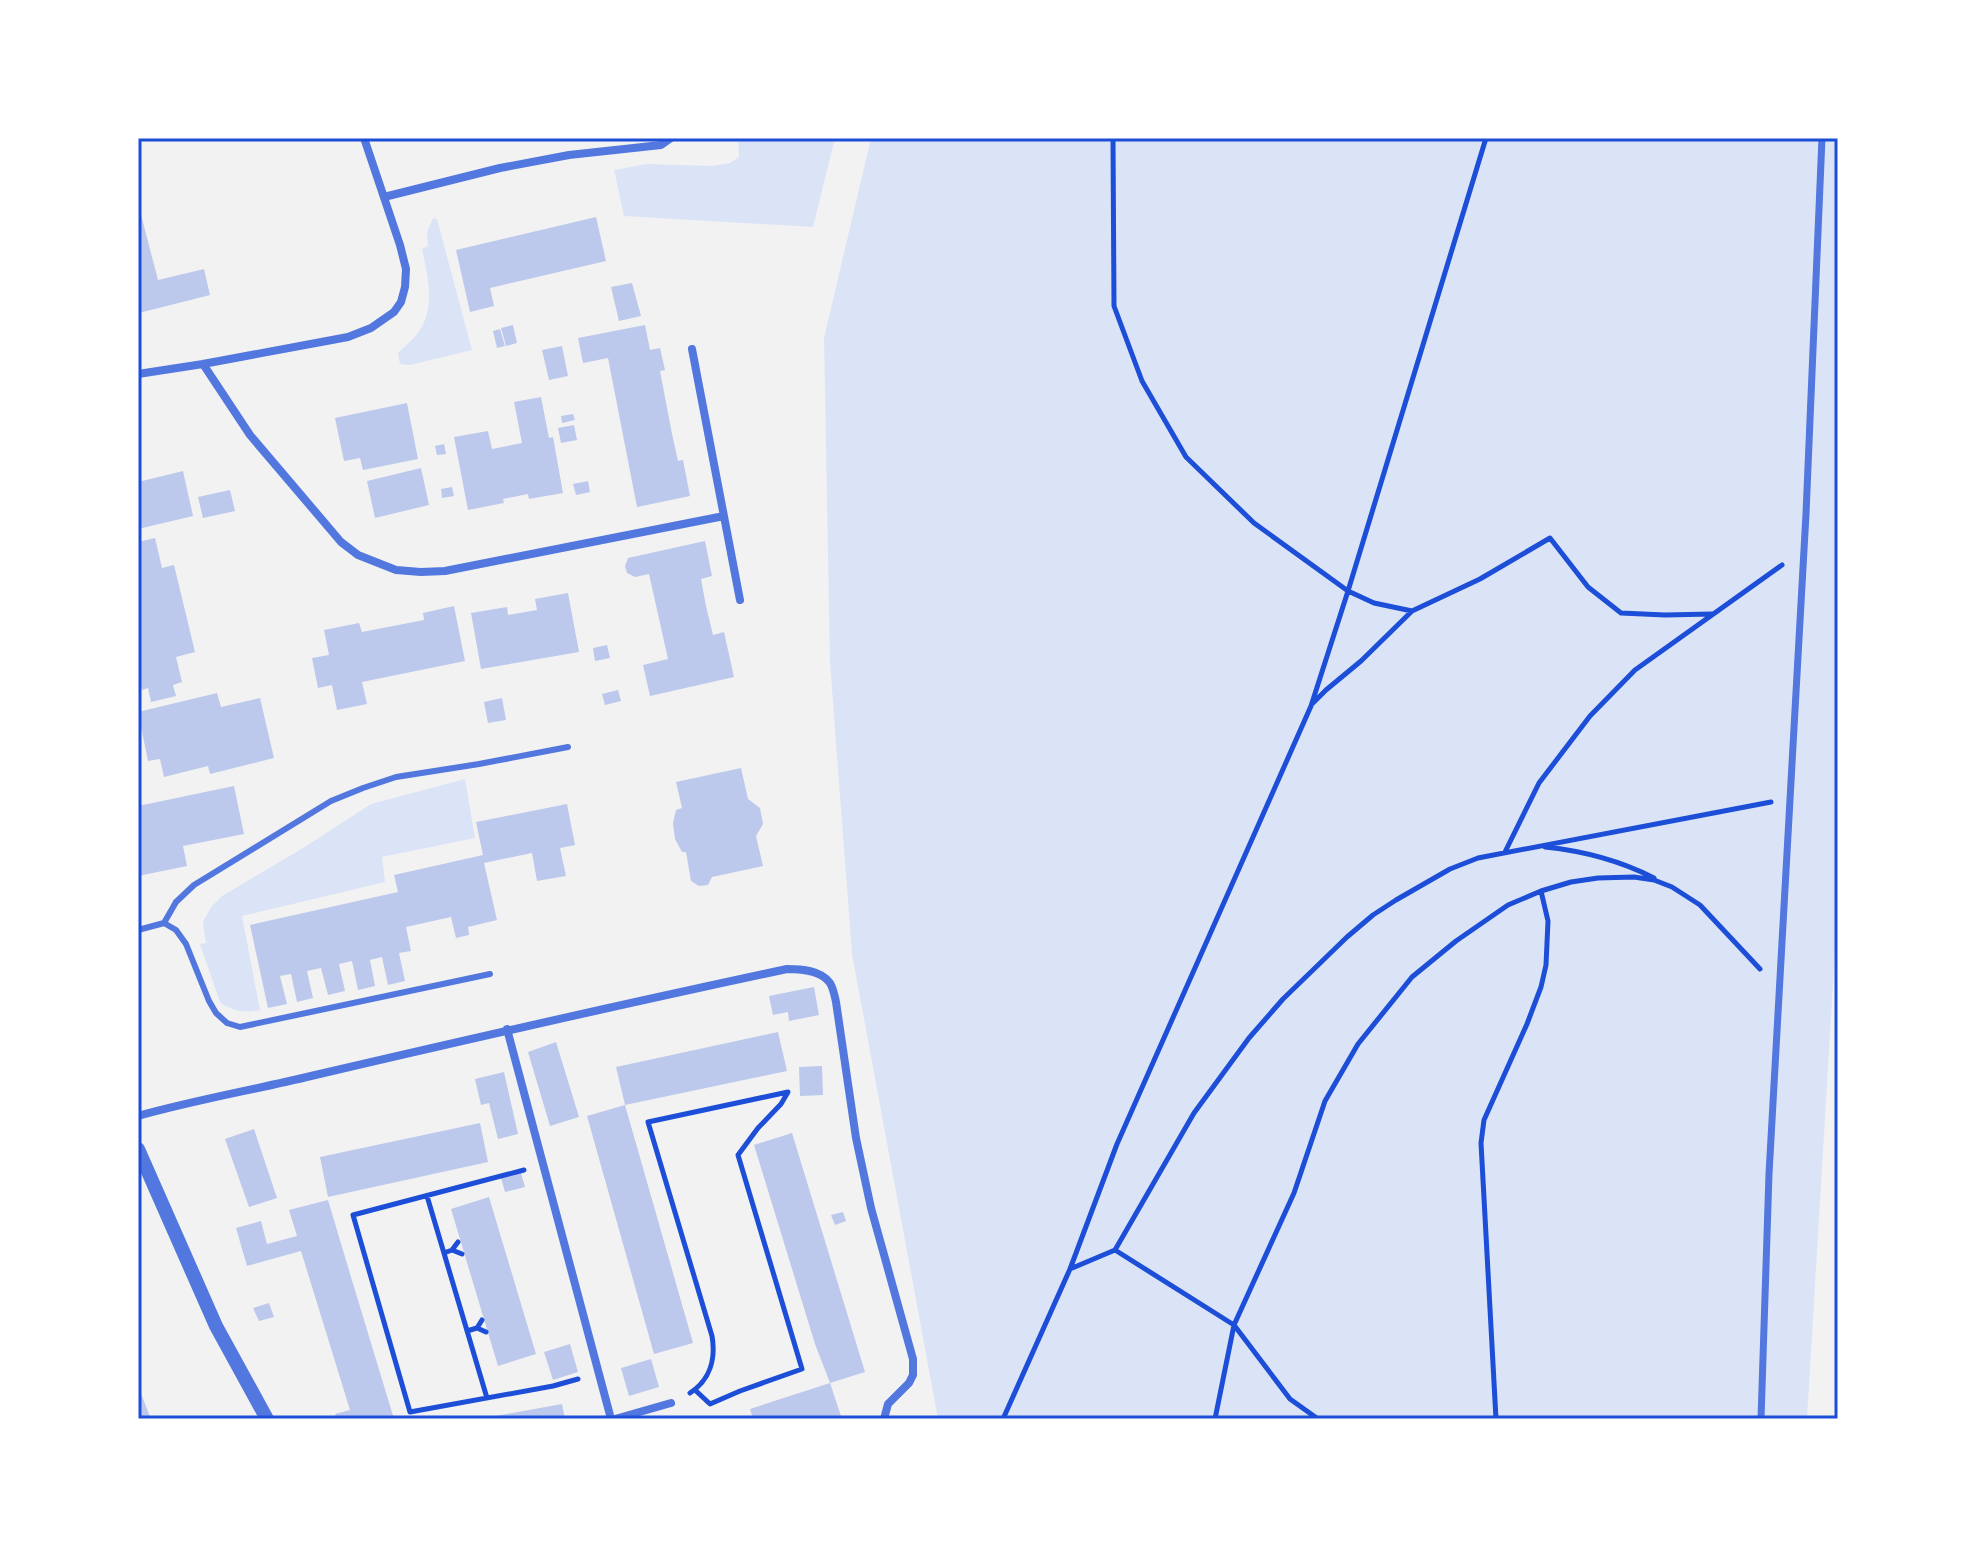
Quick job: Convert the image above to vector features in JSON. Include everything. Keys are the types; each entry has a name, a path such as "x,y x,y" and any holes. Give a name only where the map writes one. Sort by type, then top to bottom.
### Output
{"street":[{"path":"138,374 348,337 371,328 394,312 401,302 406,269 364,138"},
{"path":"384,197 496,168 569,155 661,145 671,138"},
{"path":"1761,1419 1769,1174 1792,798 1822,138"},
{"path":"692,349 740,600"},
{"path":"203,364 250,435 337,539 358,555 396,570 445,571 724,516"},
{"path":"138,1116 507,1029 787,969 816,973 829,982 836,1002 856,1138 871,1208 913,1359 913,1375 888,1404 884,1419"},
{"path":"507,1029 598,1374 613,1419 671,1403"},
{"path":"138,1149 216,1326 267,1419"}],"lane":[{"path":"138,930 164,923 176,902 194,885 331,801 396,777 568,747"},
{"path":"164,923 176,930 186,944 216,1013 227,1023 240,1027 490,974"}],"path":[{"path":"1113,138 1114,306 1142,381 1186,457 1254,523 1348,591 1374,603 1412,611"},
{"path":"1003,1419 1070,1269 1117,1144 1311,706 1486,138"},
{"path":"1311,706 1412,611 1480,579 1550,538 1588,587 1621,613 1712,614"},
{"path":"1504,852 1539,783 1590,716 1635,670 1804,551"},
{"path":"1070,1269 1115,1250 1194,1113 1249,1038 1283,999 1347,937 1396,900 1450,869 1478,858 1792,798"},
{"path":"1537,846 1609,859 1672,887 1700,905 1779,991"},
{"path":"1215,1419 1234,1325 1294,1193 1325,1101 1358,1044 1412,977 1482,922 1508,905 1541,891 1598,878 1634,877 1672,887"},
{"path":"1496,1419 1481,1143 1484,1120 1541,987 1546,965 1548,921 1541,891"},
{"path":"671,1403 695,1390 709,1372 715,1351 648,1122 788,1092 738,1155 802,1369 710,1404 695,1390"},
{"path":"542,1165 353,1215 410,1412 553,1386 598,1374"},
{"path":"427,1196 487,1398"},
{"path":"444,1253 452,1250 458,1242"},
{"path":"452,1250 462,1254"},
{"path":"1115,1250 1234,1325 1290,1399 1318,1419"},
{"path":"477,1328 482,1320"},
{"path":"467,1331 477,1328 486,1332"}],"shaded area":[{"path":"738,138 835,138 813,227 624,216 614,170 647,164 712,166 730,163 739,157"},
{"path":"871,138 1838,138 1838,900 1807,1419 938,1419 852,954 830,663 824,338"},
{"path":"433,218 437,219 472,350 410,365 400,364 398,353 416,335 427,315 429,294 422,249 428,246 427,232"},
{"path":"465,779 475,838 382,857 385,882 242,916 260,1010 239,1011 220,1002 200,944 206,943 203,922 222,896 371,804"}],"building":[{"path":"138,203 158,280 204,269 210,295 139,313"},
{"path":"596,217 606,261 490,288 494,306 470,312 456,250"},
{"path":"632,283 641,316 619,321 611,287"},
{"path":"513,325 517,343 506,346 501,328"},
{"path":"645,325 650,350 660,348 665,370 660,371 672,434 678,461 683,460 690,496 637,507 608,358 583,363 578,338"},
{"path":"500,329 505,346 497,348 493,331"},
{"path":"562,346 568,376 549,380 542,350"},
{"path":"541,397 549,438 553,437 563,493 529,499 528,494 503,499 504,503 468,510 454,437 488,431 492,449 522,443 514,402"},
{"path":"407,403 418,459 363,470 360,458 344,461 335,418"},
{"path":"573,414 575,420 562,423 561,416"},
{"path":"574,425 577,440 561,443 558,428"},
{"path":"444,444 446,454 437,455 435,446"},
{"path":"421,468 429,505 375,518 367,481"},
{"path":"183,471 193,516 138,529 138,482"},
{"path":"588,481 590,492 576,495 573,484"},
{"path":"452,487 454,496 442,498 441,489"},
{"path":"230,490 235,511 203,518 198,497"},
{"path":"155,538 162,568 174,565 195,652 176,657 182,682 173,685 176,696 151,702 148,688 142,690 138,671 138,542"},
{"path":"705,541 712,576 701,579 706,606 713,635 724,632 734,677 650,696 643,665 668,659 649,574 635,577 627,573 625,566 628,558"},
{"path":"568,593 579,652 481,669 471,613 507,607 508,615 537,610 535,599"},
{"path":"454,606 465,661 362,682 367,704 337,710 332,685 318,688 312,658 329,655 324,630 359,623 362,632 424,620 423,613"},
{"path":"607,645 610,658 595,661 593,648"},
{"path":"618,690 621,701 605,705 602,694"},
{"path":"217,693 221,707 260,698 274,758 210,774 208,766 164,777 160,759 148,761 138,712"},
{"path":"502,698 506,720 488,723 484,702"},
{"path":"741,768 748,799 760,808 763,824 756,836 763,866 712,877 708,885 699,886 691,881 686,852 682,852 675,839 673,823 676,810 682,808 676,782"},
{"path":"234,786 244,834 183,846 187,866 138,876 138,806"},
{"path":"567,804 575,845 560,848 566,876 537,881 532,853 484,863 497,920 468,927 469,935 456,938 451,917 406,927 411,951 399,953 405,981 388,985 382,957 370,960 375,986 358,990 352,961 339,964 345,991 328,995 321,968 307,971 313,998 297,1002 291,974 280,976 287,1004 268,1008 250,925 398,892 394,875 483,855 476,822"},
{"path":"814,987 819,1015 789,1021 788,1012 773,1015 769,996"},
{"path":"778,1032 787,1071 625,1105 616,1067"},
{"path":"556,1042 579,1117 550,1126 528,1052"},
{"path":"822,1066 823,1095 800,1096 799,1067"},
{"path":"504,1072 518,1134 498,1139 489,1103 481,1105 475,1079"},
{"path":"625,1105 693,1343 654,1354 587,1116"},
{"path":"480,1123 488,1162 328,1197 320,1157"},
{"path":"254,1129 277,1198 249,1207 225,1139"},
{"path":"792,1133 865,1372 830,1383 815,1344 754,1145"},
{"path":"521,1173 525,1187 505,1192 501,1178"},
{"path":"489,1197 536,1354 498,1366 451,1209"},
{"path":"328,1200 394,1419 337,1419 335,1414 350,1410 301,1251 247,1266 236,1228 261,1221 267,1244 297,1236 289,1210"},
{"path":"843,1212 846,1221 835,1225 831,1215"},
{"path":"269,1303 274,1317 259,1321 253,1308"},
{"path":"570,1344 578,1372 553,1380 544,1352"},
{"path":"651,1359 659,1387 629,1396 621,1368"},
{"path":"830,1383 842,1419 753,1419 750,1409"},
{"path":"138,1386 151,1419 138,1419"},
{"path":"562,1404 565,1419 490,1417"}]}
